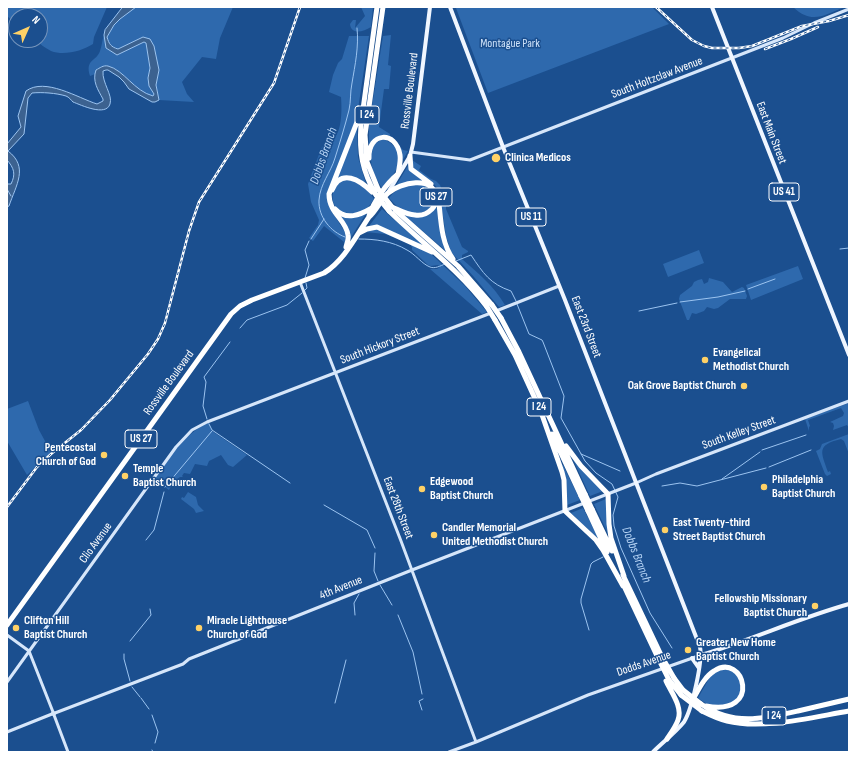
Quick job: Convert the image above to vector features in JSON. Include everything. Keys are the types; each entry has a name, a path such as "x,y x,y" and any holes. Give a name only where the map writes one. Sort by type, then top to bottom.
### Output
{"highway":[{"name":"I 24","path":"377,7 361,124 360,154 366,176 376,195 490,306"},
{"name":"I 24","path":"383,7 366,127 365,147 369,169 378,189 390,209 458,266 490,306 519,352 556,431 583,495"},
{"path":"345,251 348,240 347,232 331,206 329,194 359,119 364,99"},
{"path":"369,169 369,154 372,144 378,138 386,137 392,140 399,150 400,160 398,174"},
{"path":"411,154 411,169 433,185 438,192 444,243 448,252 458,266"},
{"name":"Rossville Boulevard","path":"369,217 372,208 391,180 398,174"},
{"path":"372,208 356,216 342,214 336,210 333,205 331,196 333,188 339,180 354,178 364,184 376,195"},
{"name":"US 27","path":"388,193 405,184 416,182 429,186 436,196 434,207 422,215 390,209"},
{"name":"Rossville Boulevard","path":"7,625 232,314 240,306 248,302 328,270 338,262 369,217 375,212 388,193"},
{"path":"355,237 366,229 377,227 440,257"},
{"name":"I 24","path":"498,319 541,412 583,495 623,586 646,628"},
{"path":"541,412 564,480 565,511 596,540 623,586"},
{"path":"556,431 574,458 608,494 611,538 624,576"},
{"name":"I 24","path":"590,510 624,576 670,680 682,693 718,719 728,722 758,724 789,721 849,711"},
{"name":"I 24","path":"652,642 653,649 659,658"},
{"path":"692,702 707,677 715,670 720,668 729,668 737,672 741,677 744,686 740,698 726,707 702,707"},
{"path":"667,739 678,721 679,713 670,680"},
{"name":"I 24","path":"702,707 718,714 754,719 849,699"}],"main road":[{"name":"Rossville Boulevard","path":"388,193 411,154 430,7"},
{"name":"East 23rd Street","path":"450,7 503,147 699,644 701,655 689,711 684,722 653,752"},
{"name":"East Main Street","path":"712,7 767,150 849,355"},
{"name":"Dodds Avenue","path":"701,655 822,612 849,604"},
{"path":"699,644 709,652"},
{"path":"692,658 699,668"}],"street":[{"name":"South Holtzclaw Avenue","path":"411,154 470,160 783,38 814,23 849,9"},
{"name":"East 28th Street","path":"300,282 412,570 476,742"},
{"name":"South Hickory Street","path":"207,422 559,286"},
{"name":"South Kelley Street","path":"636,483 849,400"},
{"name":"Clio Avenue","path":"7,682 176,447 192,430 207,422"},
{"name":"4th Avenue","path":"7,732 183,664 189,659 412,570 636,483"},
{"path":"7,635 30,651 68,752"},
{"name":"Dodds Avenue","path":"449,752 588,695 701,655"}],"green space":[{"path":"7,7 107,7 94,37 93,44 84,49 67,53 51,51 46,48 48,48 48,8 8,8 8,17"},
{"path":"136,7 233,7 220,38 216,59 202,57 182,82 187,94 194,102 159,100 156,85 154,46 143,37 118,49 110,43 107,37 114,25"},
{"path":"361,7 373,7 371,27 358,32 353,30 350,24 353,20 356,20 355,28 365,16"},
{"name":"Montague Park","path":"652,7 669,24 488,93 456,8"},
{"path":"793,7 845,7 818,17 812,17 806,16"},
{"path":"104,35 106,48 117,55 144,42 146,43 150,69 148,78 149,86 154,94 153,96 140,90 114,68 108,66 104,66 96,70 95,74 90,76 89,66 100,51"},
{"path":"391,35 388,65 391,66 389,89 384,89 379,127 390,134 390,136 403,150 408,151 400,165 400,150 386,136 369,147 369,125 383,36"},
{"path":"349,36 369,36 357,116 327,196 330,209 347,235 344,248 344,242 324,226 313,241 309,238 318,225 319,220 311,202 308,184 321,149 324,144 335,138 340,125 341,97 329,92 333,75 338,63 342,59"},
{"path":"357,127 358,157 366,184 361,181 337,178"},
{"path":"382,139 394,146 399,157 395,172 382,188 372,168 371,157 373,145"},
{"path":"412,160 421,166 419,170 440,185 446,201 446,209 462,247 468,251 462,255 462,259 491,286 505,305 499,307 451,252 446,236 439,190 433,183 414,169"},
{"path":"409,164 422,180 421,182 394,189"},
{"path":"347,179 362,186 374,199 365,210 361,212 346,214 335,206 333,194 335,188 340,182"},
{"path":"421,184 430,190 434,196 434,202 426,211 409,213 400,209 389,198 396,191 404,187"},
{"path":"435,207 439,209 447,252 403,214 417,216"},
{"path":"382,209 423,245 422,246 377,225 369,226"},
{"path":"367,212 348,242 349,237 340,219 342,216"},
{"path":"376,228 430,253 465,286 487,312 482,314 430,269 437,269 440,267 438,265 428,265 412,250 410,244 385,234 365,232"},
{"path":"699,250 704,263 668,277 663,264"},
{"path":"798,266 803,279 751,300 746,285"},
{"path":"709,278 723,282 732,292 742,287 744,288 747,296 746,299 730,299 718,308 714,309 707,307 704,311 696,314 692,313 689,320 687,320 679,299 680,295 692,286 694,282 702,279 704,284 708,282"},
{"path":"28,401 39,430 51,452 27,475 7,441 7,409"},
{"path":"849,403 849,428 847,425 833,430 833,423 830,422 843,416 844,413 841,408 808,420 810,426 809,431 805,419"},
{"path":"209,422 212,431 247,455 233,467 228,465 221,455 209,461 207,466 195,464 190,474 184,473 182,476 183,477 180,477 170,484 171,486 169,490 155,480 178,447 192,433"},
{"path":"849,434 849,454 844,441 841,439 827,444 822,450 828,472 830,471 831,474 827,476 816,451 820,449 822,444"},
{"path":"571,455 603,491 590,496"},
{"path":"562,465 580,500 567,505 566,479"},
{"path":"188,492 196,497 198,505 204,511 196,513 194,509 181,499 182,497 184,498"},
{"path":"606,499 610,538 594,504"},
{"path":"583,508 598,537 597,538 571,513"},
{"path":"721,669 731,670 739,678 741,692 736,700 729,704 713,706 698,698 711,675"}],"shaded area":[{"path":"123,7 136,7 114,25 107,37 112,46 118,49 143,37 150,39 154,46 159,70 156,85 159,100 152,102 129,89 119,77 108,70 103,71 103,75 111,100 108,108 104,110 93,109 73,102 68,97 62,95 32,93 28,98 24,134 8,151 18,163 19,177 9,206 7,207 7,184 11,184 14,174 13,168 7,160 7,144 21,127 18,116 26,91 34,87 52,87 97,104 103,101 103,99 96,85 96,70 108,66 114,68 140,90 153,96 154,94 149,86 148,78 150,68 146,43 144,42 117,55 106,48 104,35 105,30"}],"waterway":[{"name":"Dobbs Branch","path":"345,237 335,232 326,223 319,206 319,200 323,183 335,158 349,110 357,49 357,28"},
{"path":"7,189 11,196"},
{"path":"311,239 324,219"},
{"name":"Dobbs Branch","path":"359,239 377,240 395,244 410,252 424,264 432,268 445,264"},
{"path":"305,278 309,265 305,250 309,241"},
{"path":"840,249 849,248"},
{"name":"Dobbs Branch","path":"456,261 471,255 479,267 492,281 511,291 516,301"},
{"path":"748,289 775,279"},
{"path":"304,291 307,288 306,283"},
{"path":"680,302 718,297 745,291"},
{"path":"240,328 247,320 287,305 302,293"},
{"path":"639,311 677,303"},
{"name":"Dobbs Branch","path":"517,304 529,334 542,340 564,396 561,418 585,461 596,473 612,484 618,497 613,515 614,526 621,548 650,613 672,648"},
{"path":"207,419 203,406 206,382 204,377 230,342"},
{"path":"209,424 212,430 290,483"},
{"path":"165,487 212,431"},
{"path":"762,450 806,435"},
{"path":"769,467 811,450"},
{"path":"722,479 760,452"},
{"path":"581,454 620,471"},
{"path":"662,486 680,483 697,486 766,468"},
{"path":"146,540 154,530 164,492"},
{"path":"324,505 367,530 375,548"},
{"path":"375,553 374,571 378,581"},
{"path":"589,630 581,599 591,564 603,557"},
{"path":"380,585 392,605"},
{"path":"355,615 354,603 359,594"},
{"path":"130,641 151,615 150,609"},
{"path":"398,615 413,652 422,694"},
{"path":"124,654 130,681"},
{"path":"335,703 346,660"},
{"path":"132,687 140,697"},
{"path":"141,698 149,709"},
{"path":"422,710 419,701 423,699"},
{"path":"152,715 158,732 155,743"}],"railway":[{"path":"7,507 37,467 81,430 110,400 148,354 158,339 165,323 189,231 199,202 274,83 300,7"},
{"path":"656,7 692,40 712,48 739,48 752,46 802,26 829,21 849,15"},
{"path":"765,49 818,27"}],"place":[{"name":"Clinica Medicos","path":"496,158"},
{"name":"Evangelical Methodist Church","path":"705,360"},
{"name":"Oak Grove Baptist Church","path":"744,386"},
{"name":"Pentecostal Church of God","path":"104,455"},
{"name":"Temple Baptist Church","path":"125,476"},
{"name":"Philadelphia Baptist Church","path":"764,487"},
{"name":"Edgewood Baptist Church","path":"422,489"},
{"name":"East Twenty-third Street Baptist Church","path":"665,530"},
{"name":"Candler Memorial United Methodist Church","path":"434,535"},
{"name":"Fellowship Missionary Baptist Church","path":"815,606"},
{"name":"Clifton Hill Baptist Church","path":"16,628"},
{"name":"Miracle Lighthouse Church of God","path":"199,628"},
{"name":"Greater New Home Baptist Church","path":"688,650"}]}
